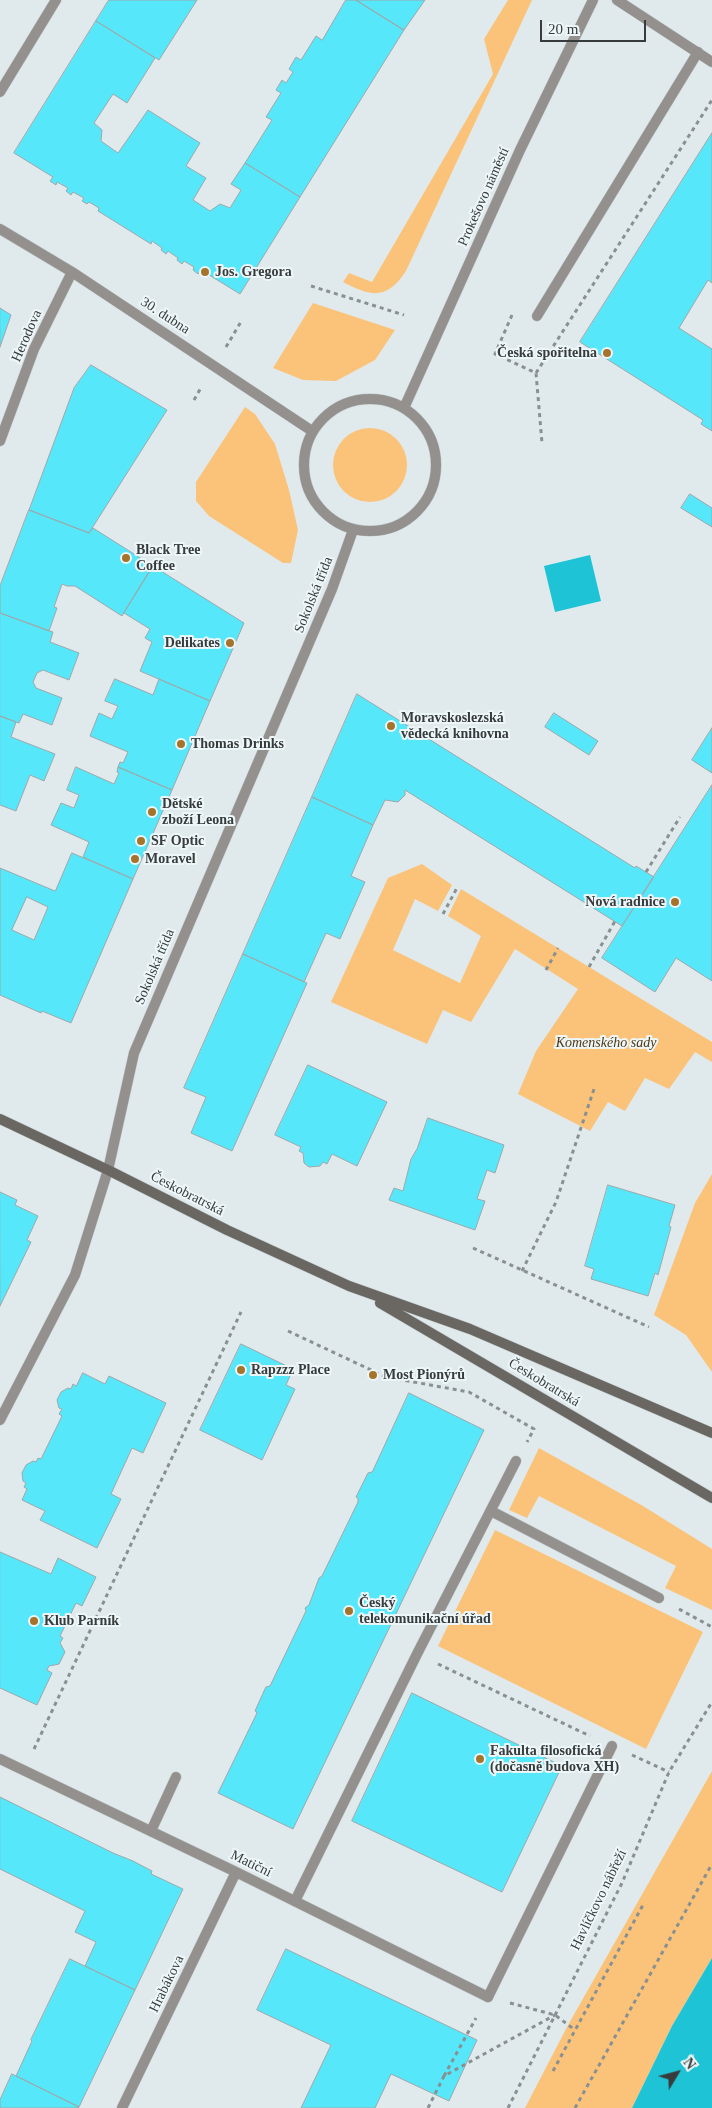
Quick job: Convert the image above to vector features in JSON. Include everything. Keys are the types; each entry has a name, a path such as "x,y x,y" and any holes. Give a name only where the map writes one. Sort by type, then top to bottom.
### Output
{"main road":[{"name":"Českobratrská","path":"0,1119 108,1170 227,1230 362,1292 470,1329 712,1433"},
{"name":"Českobratrská","path":"362,1292 712,1498"}],"street":[{"path":"0,92 56,0"},
{"name":"Prokešovo náměstí","path":"404,408 516,159 593,0"},
{"path":"617,0 712,62"},
{"path":"537,316 698,52"},
{"name":"30. dubna","path":"0,229 72,272 312,431"},
{"name":"Herodova","path":"0,442 34,349 72,272"},
{"path":"379,399 404,408 423,425 434,448 435,474 432,487 419,509 399,525 374,531 353,530 326,515 310,494 306,481 304,462 307,443 312,431 330,412 353,400 379,399"},
{"name":"Sokolská třída","path":"0,1420 75,1274 108,1170 134,1053 328,598 353,530"},
{"path":"296,1902 417,1654 516,1462"},
{"path":"491,1511 659,1598"},
{"path":"488,1997 612,1746"},
{"name":"Matiční","path":"0,1759 236,1872 488,1997"},
{"path":"151,1831 176,1777"},
{"name":"Hrabákova","path":"122,2108 236,1872"}],"path":[{"path":"542,443 536,373 712,100"},
{"path":"311,286 404,316"},
{"path":"513,314 495,354 536,373"},
{"path":"646,872 680,817"},
{"path":"443,914 458,886"},
{"path":"589,967 615,921"},
{"path":"546,970 558,948"},
{"path":"522,1271 556,1202 594,1090"},
{"path":"473,1248 649,1327"},
{"path":"24,1770 241,1312"},
{"path":"288,1331 386,1376 469,1392 534,1429 516,1462"},
{"path":"659,1598 712,1627"},
{"path":"417,1654 669,1772"},
{"name":"Havlíčkovo nábřeží","path":"508,2108 622,1882 669,1772 712,1702"},
{"path":"575,2108 712,1864"},
{"path":"553,2071 644,1902"},
{"path":"428,2108 488,1997 555,2015 575,2030"},
{"path":"444,2076 555,2015"}],"green space":[{"path":"508,0 532,0 406,271 392,287 378,293 362,291 343,282 349,273 372,282 493,74 484,39"},
{"path":"313,303 395,330 375,360 336,381 303,380 273,368"},
{"path":"245,407 255,414 275,444 289,490 298,530 291,563 283,563 209,516 196,501 196,482"},
{"path":"370,428 384,431 396,439 404,451 407,465 404,479 396,491 384,499 370,502 356,499 344,491 336,479 333,465 336,451 344,439 356,431"},
{"name":"Komenského sady","path":"422,864 452,885 438,911 415,899 393,950 460,983 481,936 448,916 461,889 712,1042 712,1062 695,1052 669,1089 645,1078 625,1111 608,1102 590,1131 518,1094 536,1051 578,989 515,949 471,1022 443,1010 427,1044 331,1002 388,878"},
{"path":"712,1174 712,1372 686,1335 654,1315 695,1203"},
{"path":"539,1448 643,1506 712,1549 712,1610 665,1588 676,1566 539,1496 527,1518 509,1510"},
{"path":"495,1530 703,1632 646,1749 438,1646"},
{"path":"712,1771 712,1958 672,2026 632,2108 525,2108 568,2025"}],"water":[{"path":"590,555 601,601 555,612 544,566"},
{"path":"712,1958 712,2108 632,2108 672,2026"}],"building":[{"path":"109,0 197,0 159,60 96,21"},
{"path":"346,0 356,0 404,30 300,197 245,163 272,120 266,117 281,93 276,90 282,80 286,83 293,72 289,69 296,57 301,60 316,36 322,40"},
{"path":"356,0 425,0 404,30"},
{"path":"96,21 155,58 127,103 113,94 94,123 102,130 101,141 118,153 148,110 200,143 186,166 206,178 193,200 210,211 220,204 230,208 241,190 231,184 245,163 300,197 240,294 201,270 198,274 193,270 194,267 184,261 182,264 177,260 178,258 168,251 166,254 161,250 162,248 152,241 151,244 98,211 99,208 89,202 87,204 82,201 84,198 73,192 71,195 66,191 68,188 57,182 56,185 50,181 53,177 14,153"},
{"path":"712,133 712,283 708,280 679,328 712,349 712,431 701,424 703,420 580,342"},
{"path":"0,308 11,315 0,347"},
{"path":"91,365 167,410 89,533 29,510 74,388"},
{"path":"690,494 712,508 712,527 681,508"},
{"path":"29,510 89,533 93,528 153,566 122,616 75,586 62,584 54,607 57,608 49,631 0,613 0,586"},
{"path":"153,566 244,623 210,701 140,671 152,642 145,638 150,629 124,613"},
{"path":"0,613 53,632 50,642 79,653 69,680 43,670 37,673 33,682 36,688 62,698 52,725 23,714 19,723 0,716"},
{"path":"115,679 153,695 159,679 210,701 172,790 118,767 120,762 123,763 128,752 90,736 99,713 112,719 118,706 105,701"},
{"path":"357,694 635,868 636,866 654,877 622,926 405,790 405,795 398,802 385,800 373,825 312,797"},
{"path":"554,713 598,741 589,755 545,727"},
{"path":"0,716 16,722 11,737 55,754 44,781 30,775 16,811 0,805"},
{"path":"712,728 712,773 692,760"},
{"path":"76,767 114,784 119,773 117,772 118,767 172,790 133,879 83,857 89,842 51,825 61,803 74,808 79,795 67,790"},
{"name":"Nová radnice","path":"712,785 712,981 676,958 655,992 602,958"},
{"path":"312,797 373,825 351,876 365,882 340,939 326,933 304,982 243,954"},
{"path":"72,853 133,879 71,1023 42,1011 41,1013 0,995 0,868 55,891","holes":["27,897 48,907 34,940 12,930"]},
{"path":"243,954 307,983 232,1151 191,1133 206,1097 184,1088"},
{"path":"308,1065 387,1102 357,1166 332,1154 327,1164 323,1162 320,1166 309,1167 304,1163 303,1153 299,1151 301,1147 275,1135"},
{"path":"428,1118 504,1145 495,1173 487,1170 477,1199 485,1201 475,1230 389,1200 394,1188 403,1191 411,1159 417,1149"},
{"path":"608,1185 675,1205 658,1275 655,1273 648,1296 591,1279 594,1269 585,1266"},
{"path":"0,1192 17,1200 15,1205 38,1216 27,1240 31,1242 0,1306"},
{"path":"241,1344 293,1369 286,1385 295,1389 262,1460 200,1430"},
{"path":"83,1373 105,1384 109,1376 166,1403 143,1453 132,1448 111,1494 121,1499 97,1548 40,1520 45,1511 22,1500 27,1489 24,1487 26,1483 23,1481 22,1473 26,1465 33,1461 36,1462 38,1458 41,1459 62,1416 59,1414 62,1409 59,1408 57,1400 61,1392 68,1388 71,1389 73,1384 76,1386"},
{"path":"409,1393 484,1430 293,1829 218,1793 256,1715 257,1712 255,1711 264,1691 266,1687 270,1686 306,1611 305,1608 309,1605 319,1578 322,1576 358,1502 356,1497 368,1473 372,1472"},
{"name":"Klub Parník","path":"0,1552 51,1574 58,1558 96,1577 82,1606 76,1603 60,1636 63,1638 60,1643 65,1652 59,1664 49,1666 47,1670 52,1673 37,1705 0,1688"},
{"path":"412,1693 562,1766 502,1892 352,1821"},
{"path":"0,1797 133,1861 152,1871 151,1874 183,1889 135,1990 85,1966 96,1942 75,1932 85,1911 0,1869"},
{"path":"286,1949 477,2040 449,2101 391,2074 375,2108 301,2108 331,2045 257,2010"},
{"path":"70,1959 135,1990 79,2107 16,2076"},
{"path":"12,2074 79,2107 0,2108 0,2100"}],"place":[{"name":"Jos. Gregora","path":"205,272"},
{"name":"Česká spořitelna","path":"607,353"},
{"name":"Black Tree Coffee","path":"126,558"},
{"name":"Delikates","path":"230,643"},
{"name":"Moravskoslezská vědecká knihovna","path":"391,726"},
{"name":"Thomas Drinks","path":"181,744"},
{"name":"Dětské zboží Leona","path":"152,812"},
{"name":"SF Optic","path":"141,841"},
{"name":"Moravel","path":"135,859"},
{"name":"Nová radnice","path":"675,902"},
{"name":"Rapzzz Place","path":"241,1370"},
{"name":"Most Pionýrů","path":"373,1375"},
{"name":"Český telekomunikační úřad","path":"349,1611"},
{"name":"Klub Parník","path":"34,1621"},
{"name":"Fakulta filosofická (dočasně budova XH)","path":"480,1759"}]}
